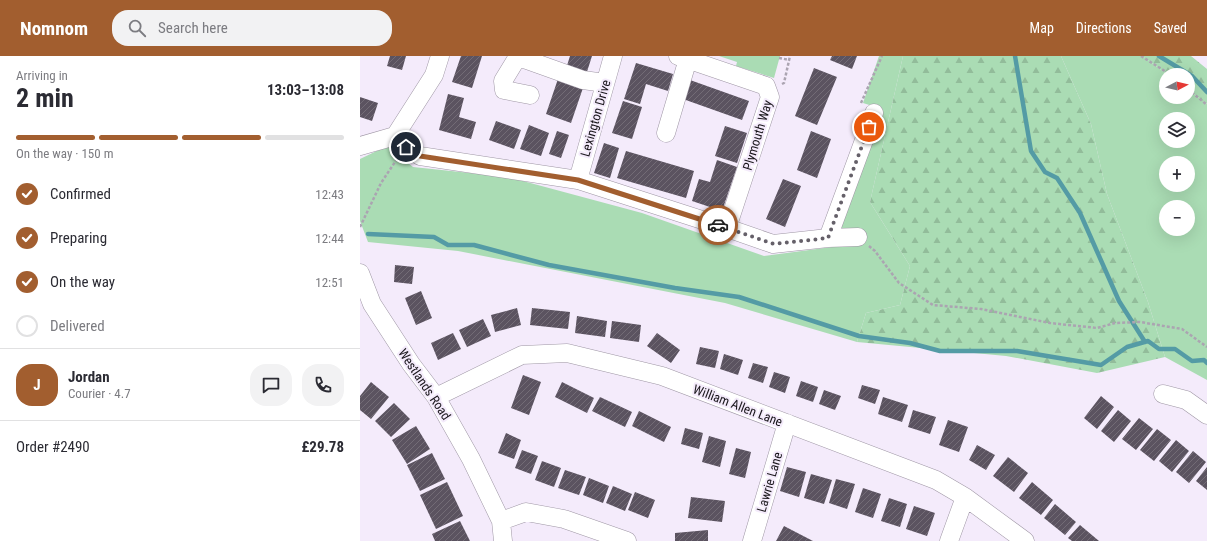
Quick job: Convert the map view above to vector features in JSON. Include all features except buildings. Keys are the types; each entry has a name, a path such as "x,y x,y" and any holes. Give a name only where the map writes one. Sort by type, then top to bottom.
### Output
{"street":[{"path":"401,141 434,75 440,56"},
{"name":"Lexington Drive","path":"578,180 613,56"},
{"path":"530,96 504,90 503,81 517,58 533,62 583,80 605,83"},
{"path":"666,133 683,58"},
{"name":"Plymouth Way","path":"683,58 766,86 770,97 727,228"},
{"path":"828,238 874,113"},
{"path":"360,146 401,141 420,156 578,180 774,244 858,236"},
{"name":"Westlands Road","path":"360,273 366,306 436,397 471,459 501,521 503,541"},
{"name":"William Allen Lane","path":"436,397 522,355 567,353 662,376 936,480 965,497 1025,541"},
{"path":"1163,394 1186,400 1207,416"},
{"name":"Lawrie Lane","path":"752,541 787,423"},
{"path":"949,541 965,497"},
{"path":"501,521 526,512 564,519 627,541"}],"path":[{"path":"766,86 784,83 790,56"},
{"path":"874,113 860,103 882,56"},
{"path":"1141,56 1160,68"},
{"path":"779,58 790,60"},
{"path":"1195,95 1207,105"},
{"path":"360,227 401,141"},
{"path":"858,236 875,251 899,283 933,305 981,309 1050,323 1097,328 1115,322 1140,322 1182,329 1207,347"}],"green space":[{"path":"719,56 780,56 774,78 736,66 737,62"},
{"path":"879,56 903,56 870,202 910,266 900,305 866,313 857,342 725,303 458,251 368,242 360,221 360,159 387,146 413,167 508,177 642,213 764,256 832,247 882,109 863,103"},
{"path":"903,56 1061,56 1091,124 1107,194 1148,302 1165,357 1097,373 1006,356 857,342 866,313 900,305 910,266 870,202"},
{"path":"1061,56 1142,56 1159,68 1159,104 1195,104 1195,95 1207,104 1207,380 1165,357 1148,302 1107,194 1091,124"},
{"path":"1142,56 1191,56 1207,69 1207,104 1195,95 1195,68 1159,68"}],"waterway":[{"path":"1015,56 1031,151 1045,172 1057,178 1080,213 1119,301 1145,342"},
{"path":"1159,56 1192,76 1207,92"},
{"path":"368,234 434,237 448,245 474,245 549,265 675,288 739,297 859,336 910,343 940,351 1017,351 1101,365 1127,347 1148,341 1159,349 1175,349 1192,361 1204,360 1207,363"}],"way so far":[{"path":"718,225 774,244 828,238 869,127"}],"route":[{"path":"406,147 420,156 578,180 718,225"}]}
